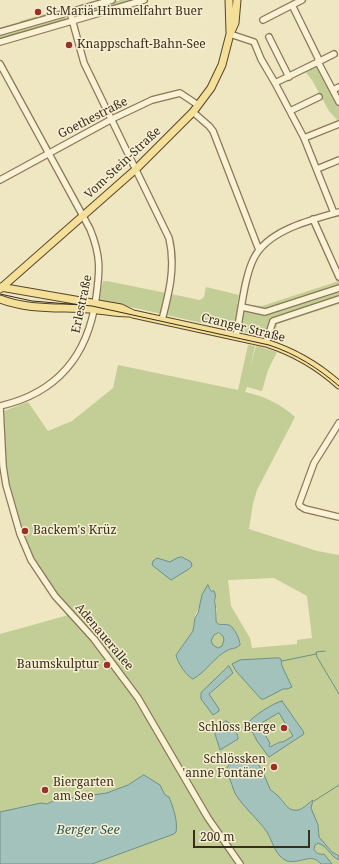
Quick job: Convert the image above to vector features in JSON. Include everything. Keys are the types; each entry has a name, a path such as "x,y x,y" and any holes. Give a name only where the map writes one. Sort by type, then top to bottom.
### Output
{"main road":[{"name":"Vom-Stein-Straße","path":"229,0 230,34"},
{"name":"Vom-Stein-Straße","path":"0,288 34,260 82,215 136,169 193,112 211,88 222,65 230,34 235,23 238,2"},
{"name":"Cranger Straße","path":"0,288 95,306"},
{"name":"Cranger Straße","path":"0,299 23,305 39,307 95,306 121,308 133,314 266,343 302,357 339,385"}],"street":[{"path":"0,32 112,0"},
{"path":"0,42 144,0"},
{"path":"263,20 302,0"},
{"path":"292,5 318,58 318,62 339,102"},
{"path":"70,12 84,64 162,221 171,247 171,282 162,320"},
{"path":"230,34 254,42 261,59 304,138 337,212 313,219 287,230 275,236 259,250 249,270 236,336"},
{"path":"269,37 289,76"},
{"path":"275,83 334,54"},
{"name":"Erlestraße","path":"0,64 93,237 99,256 100,276 95,306 85,342 67,369 44,389 14,402 0,406"},
{"path":"333,90 339,86"},
{"name":"Goethestraße","path":"0,180 112,119 152,100 178,93 183,94 198,105"},
{"path":"290,111 320,97"},
{"path":"193,112 213,131 259,250"},
{"path":"304,138 339,124"},
{"path":"317,169 339,160"},
{"path":"313,219 339,276"},
{"path":"242,307 266,312 339,288"},
{"path":"266,343 272,321 339,299"},
{"name":"Adenauerallee","path":"0,406 3,485 20,534 31,560 42,578 72,616 94,640 131,688 154,724 208,818 240,864"},
{"path":"339,422 314,463 299,504 305,509 339,517"}],"green space":[{"path":"121,0 139,0 80,16 80,11"},
{"path":"66,8 63,12 21,24 20,21"},
{"path":"65,17 65,20 0,40 0,34"},
{"path":"317,65 339,107 339,122 329,111 312,80 304,70"},
{"path":"103,281 200,300 204,297 206,287 239,295 237,304 262,306 339,281 339,304 277,324 274,339 99,300"},
{"path":"248,345 255,346 250,368 256,346 277,352 268,370 262,391 247,387 245,392 272,401 295,417 257,490 253,503 249,529 317,551 339,555 339,864 0,864 0,634 73,613 49,582 32,555 25,540 7,474 4,411 28,402 48,431 72,421 113,388 118,365 238,390","holes":["274,578 307,596 312,638 297,640 297,644 252,648 250,638 231,606 228,580","208,586 213,591 216,599 216,621 218,624 227,624 234,631 240,645 219,656 195,678 187,675 177,660 176,655 193,631 195,616"]},
{"path":"218,634 223,636 225,641 223,646 218,648 213,646 211,641 213,636"}],"water":[{"path":"182,557 191,562 192,566 171,580 152,565 153,561 157,558 170,562"},
{"path":"208,585 211,591 214,591 216,621 218,624 228,625 233,628 240,645 223,653 193,679 183,669 176,655 193,631 195,618 198,613 202,595","holes":["219,633 223,636 224,640 222,646 218,648 213,645 211,641 214,635"]},
{"path":"281,659 282,666 292,687 283,689 264,699 261,699 236,671 232,664 240,660"},
{"path":"229,666 233,673 209,694 219,709 219,711 213,715 201,699 201,693"},
{"path":"282,701 304,734 269,757 257,741 248,723 259,713","holes":["279,713 293,736 270,747 270,743 259,725"]},
{"path":"226,721 234,728 238,739 220,750 215,734 216,728"},
{"path":"246,755 253,758 262,770 270,789 289,808 292,810 300,809 313,800 311,808 318,825 319,837 332,852 339,856 339,860 334,857 324,846 318,843 315,845 314,849 319,854 324,854 332,864 321,864 314,859 287,861 280,856 267,832 236,795 229,777 227,768 229,765"},
{"name":"Berger See","path":"144,775 160,785 165,795 169,797 176,819 176,832 174,834 92,864 0,864 0,812 41,803 47,804 55,800 107,793 128,785"}],"waterway":[{"path":"325,651 316,652 317,657 339,694"},
{"path":"282,661 316,654"},
{"path":"314,801 339,785"}],"tram line":[{"path":"0,294 32,301 92,306 269,345 306,362 339,386"}],"place":[{"name":"St.Mariä Himmelfahrt Buer","path":"38,12"},
{"name":"Knappschaft-Bahn-See","path":"69,45"},
{"name":"Backem's Krüz","path":"25,531"},
{"name":"Baumskulptur","path":"107,665"},
{"name":"Schloss Berge","path":"284,728"},
{"name":"Schlössken 'anne Fontäne'","path":"274,767"},
{"name":"Biergarten am See","path":"45,790"}]}
